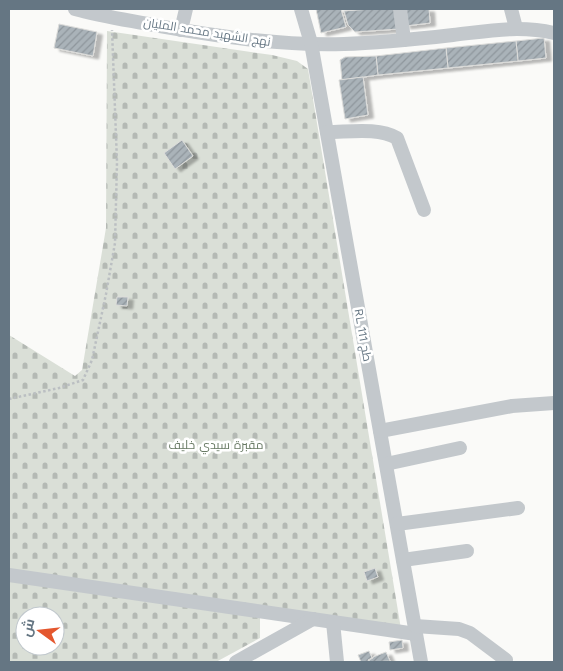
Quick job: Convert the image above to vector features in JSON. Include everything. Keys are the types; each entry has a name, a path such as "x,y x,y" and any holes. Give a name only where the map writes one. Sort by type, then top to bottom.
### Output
{"street":[{"name":"نهج الشهيد محمد المليان","path":"75,9 181,30 271,42 343,44 404,40 516,28 554,33"},
{"path":"181,30 186,9"},
{"name":"RL طج 111","path":"301,9 311,43 421,662"},
{"path":"400,9 404,40"},
{"path":"511,9 516,28"},
{"path":"327,132 381,132 398,138 424,210"},
{"path":"380,431 512,406 554,403"},
{"path":"386,464 460,448"},
{"path":"396,524 518,508"},
{"path":"403,560 467,551"},
{"path":"9,576 333,622 415,630 458,629 470,633 506,660"},
{"path":"236,662 313,619"},
{"path":"333,622 337,662"}],"path":[{"path":"9,399 60,388 83,380 92,360 115,243 117,162 111,17"}],"green space":[{"name":"مقبرة سيدي خليف","path":"107,31 272,55 297,61 308,69 401,629 9,569 9,335 75,376 82,370 106,228"},
{"path":"9,581 260,617 260,638 216,662 9,662"}],"building":[{"path":"316,9 341,9 346,27 321,33"},
{"path":"397,9 398,29 355,32 348,25 344,11"},
{"path":"404,9 429,9 430,23 405,26"},
{"path":"59,24 97,32 93,56 54,48"},
{"path":"544,38 546,58 518,61 516,41"},
{"path":"516,41 518,61 448,68 446,48"},
{"path":"446,48 448,68 378,75 376,56"},
{"path":"376,56 378,75 342,80 340,60 345,57"},
{"path":"363,77 368,115 345,119 339,80"},
{"path":"182,140 193,156 175,169 164,153"},
{"path":"117,297 128,297 127,306 116,305"},
{"path":"375,568 378,577 367,581 364,572"},
{"path":"402,640 403,648 390,650 389,642"},
{"path":"369,651 372,658 368,660 369,662 361,662 358,655"},
{"path":"386,652 390,661 370,662 369,660 373,657"}]}
